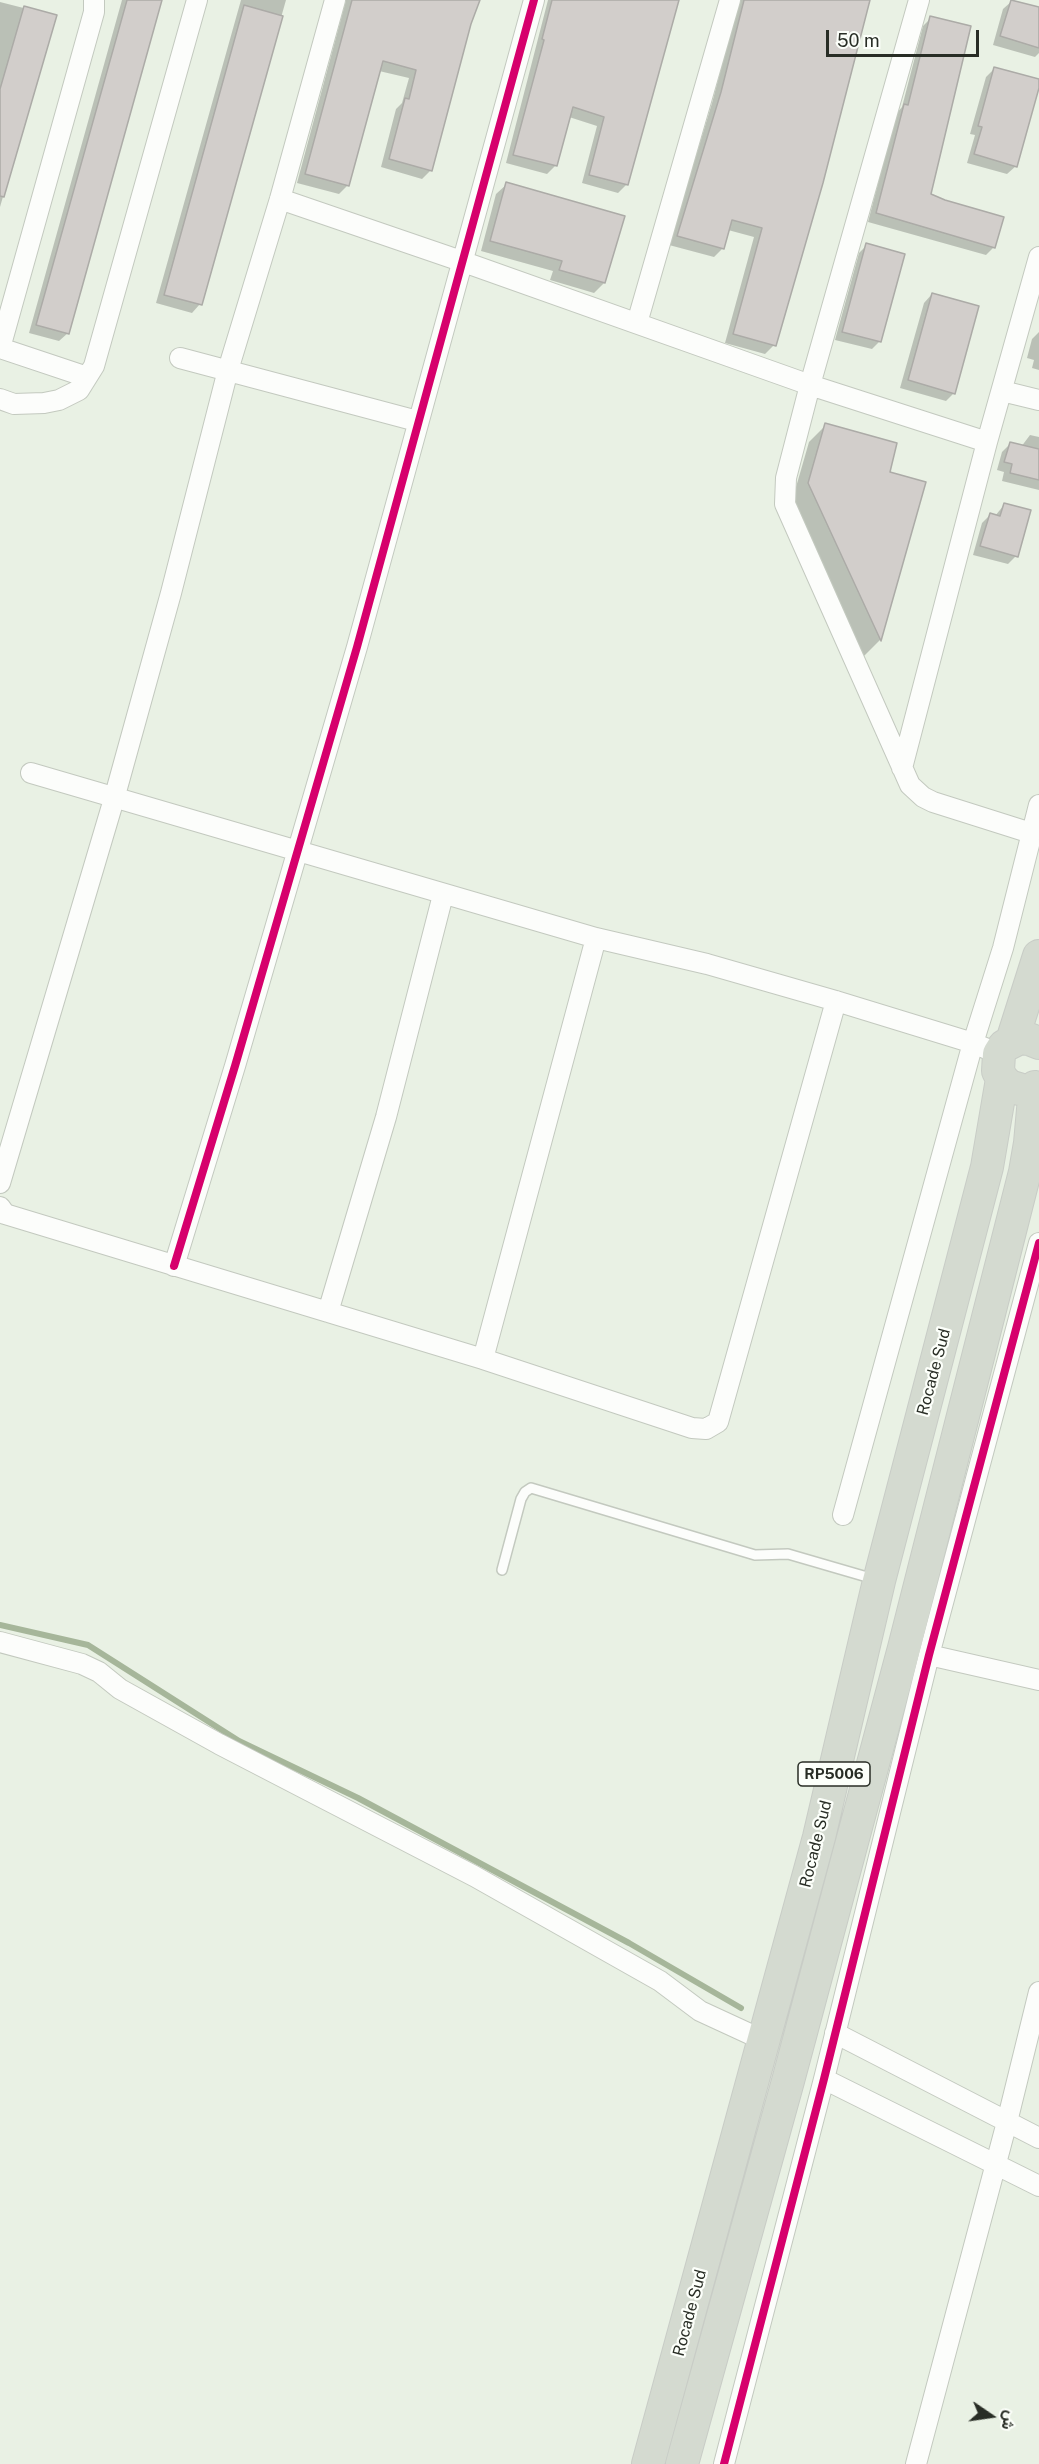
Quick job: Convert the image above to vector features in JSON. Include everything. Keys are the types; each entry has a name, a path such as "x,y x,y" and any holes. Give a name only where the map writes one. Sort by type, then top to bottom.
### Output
{"highway":[{"name":"Rocade Sud","path":"648,2464 819,1837 879,1581 987,1167 1005,1052 1039,956"},
{"name":"Rocade Sud","path":"682,2464 904,1648 1024,1172 1037,1085 1017,1089 1009,1086 1005,1052"}],"street":[{"path":"87,377 0,348 94,12 94,0"},
{"path":"0,399 14,404 44,404 58,400 79,390 94,366 197,0"},
{"path":"0,1183 114,799 171,593 228,370 335,0"},
{"path":"174,1266 357,647 534,0"},
{"path":"637,323 730,0"},
{"path":"919,0 810,386 786,478 785,504 910,785 923,797 1031,833"},
{"path":"279,199 461,261 810,386 987,442"},
{"path":"902,768 987,442 1039,257"},
{"path":"180,358 417,421"},
{"path":"1002,391 1039,400"},
{"path":"31,773 114,799 297,849 443,895 596,938 707,964 1005,1052"},
{"path":"843,1515 1005,1052 1002,948 1039,805"},
{"path":"328,1312 386,1117 443,895"},
{"path":"483,1359 596,938"},
{"path":"0,1207 5,1214 483,1359 692,1428 706,1430 718,1422 836,1001"},
{"path":"723,2464 824,2079 929,1655 1039,1243"},
{"path":"0,1642 82,1664 99,1672 120,1689 219,1744 474,1876 660,1981 700,2011 765,2041"},
{"path":"929,1655 1039,1680"},
{"path":"916,2464 994,2163 1007,2122 1039,1992"},
{"path":"835,2033 1039,2138"},
{"path":"824,2079 1039,2186"}],"lane":[{"path":"502,1570 521,1499 531,1488 755,1555 788,1554 879,1581"}],"building":[{"path":"127,0 162,0 69,334 36,325"},
{"path":"352,0 480,0 471,24 432,171 389,159 405,98 409,99 416,70 383,61 349,186 305,174"},
{"path":"552,0 679,0 628,185 589,175 604,117 573,107 557,166 513,155 544,40 542,39"},
{"path":"744,0 870,0 823,183 776,346 733,334 762,228 732,220 724,249 677,236 721,92"},
{"path":"1011,0 1039,7 1039,48 1000,36"},
{"path":"244,5 283,16 202,305 164,295"},
{"path":"24,6 57,15 4,197 0,196 0,89"},
{"path":"930,16 971,26 931,194 1004,217 995,248 876,213 904,104 908,105"},
{"path":"994,67 1039,79 1039,88 1017,167 974,154 982,127 978,126"},
{"path":"506,182 625,216 605,283 559,270 562,261 490,241"},
{"path":"866,243 905,254 881,342 842,332"},
{"path":"932,293 979,306 955,394 908,380"},
{"path":"825,423 897,443 890,472 926,482 881,641 808,483"},
{"path":"1010,442 1039,449 1039,480 1010,473 1012,464 1004,462"},
{"path":"1004,503 1031,510 1018,557 980,546 990,513 1000,516"}],"waterway":[{"path":"0,1625 88,1645 239,1741 358,1798 629,1943 741,2008"}],"cycle path":[{"path":"174,1266 357,647 534,0"},
{"path":"724,2464 824,2079 929,1655 1039,1243"}]}
